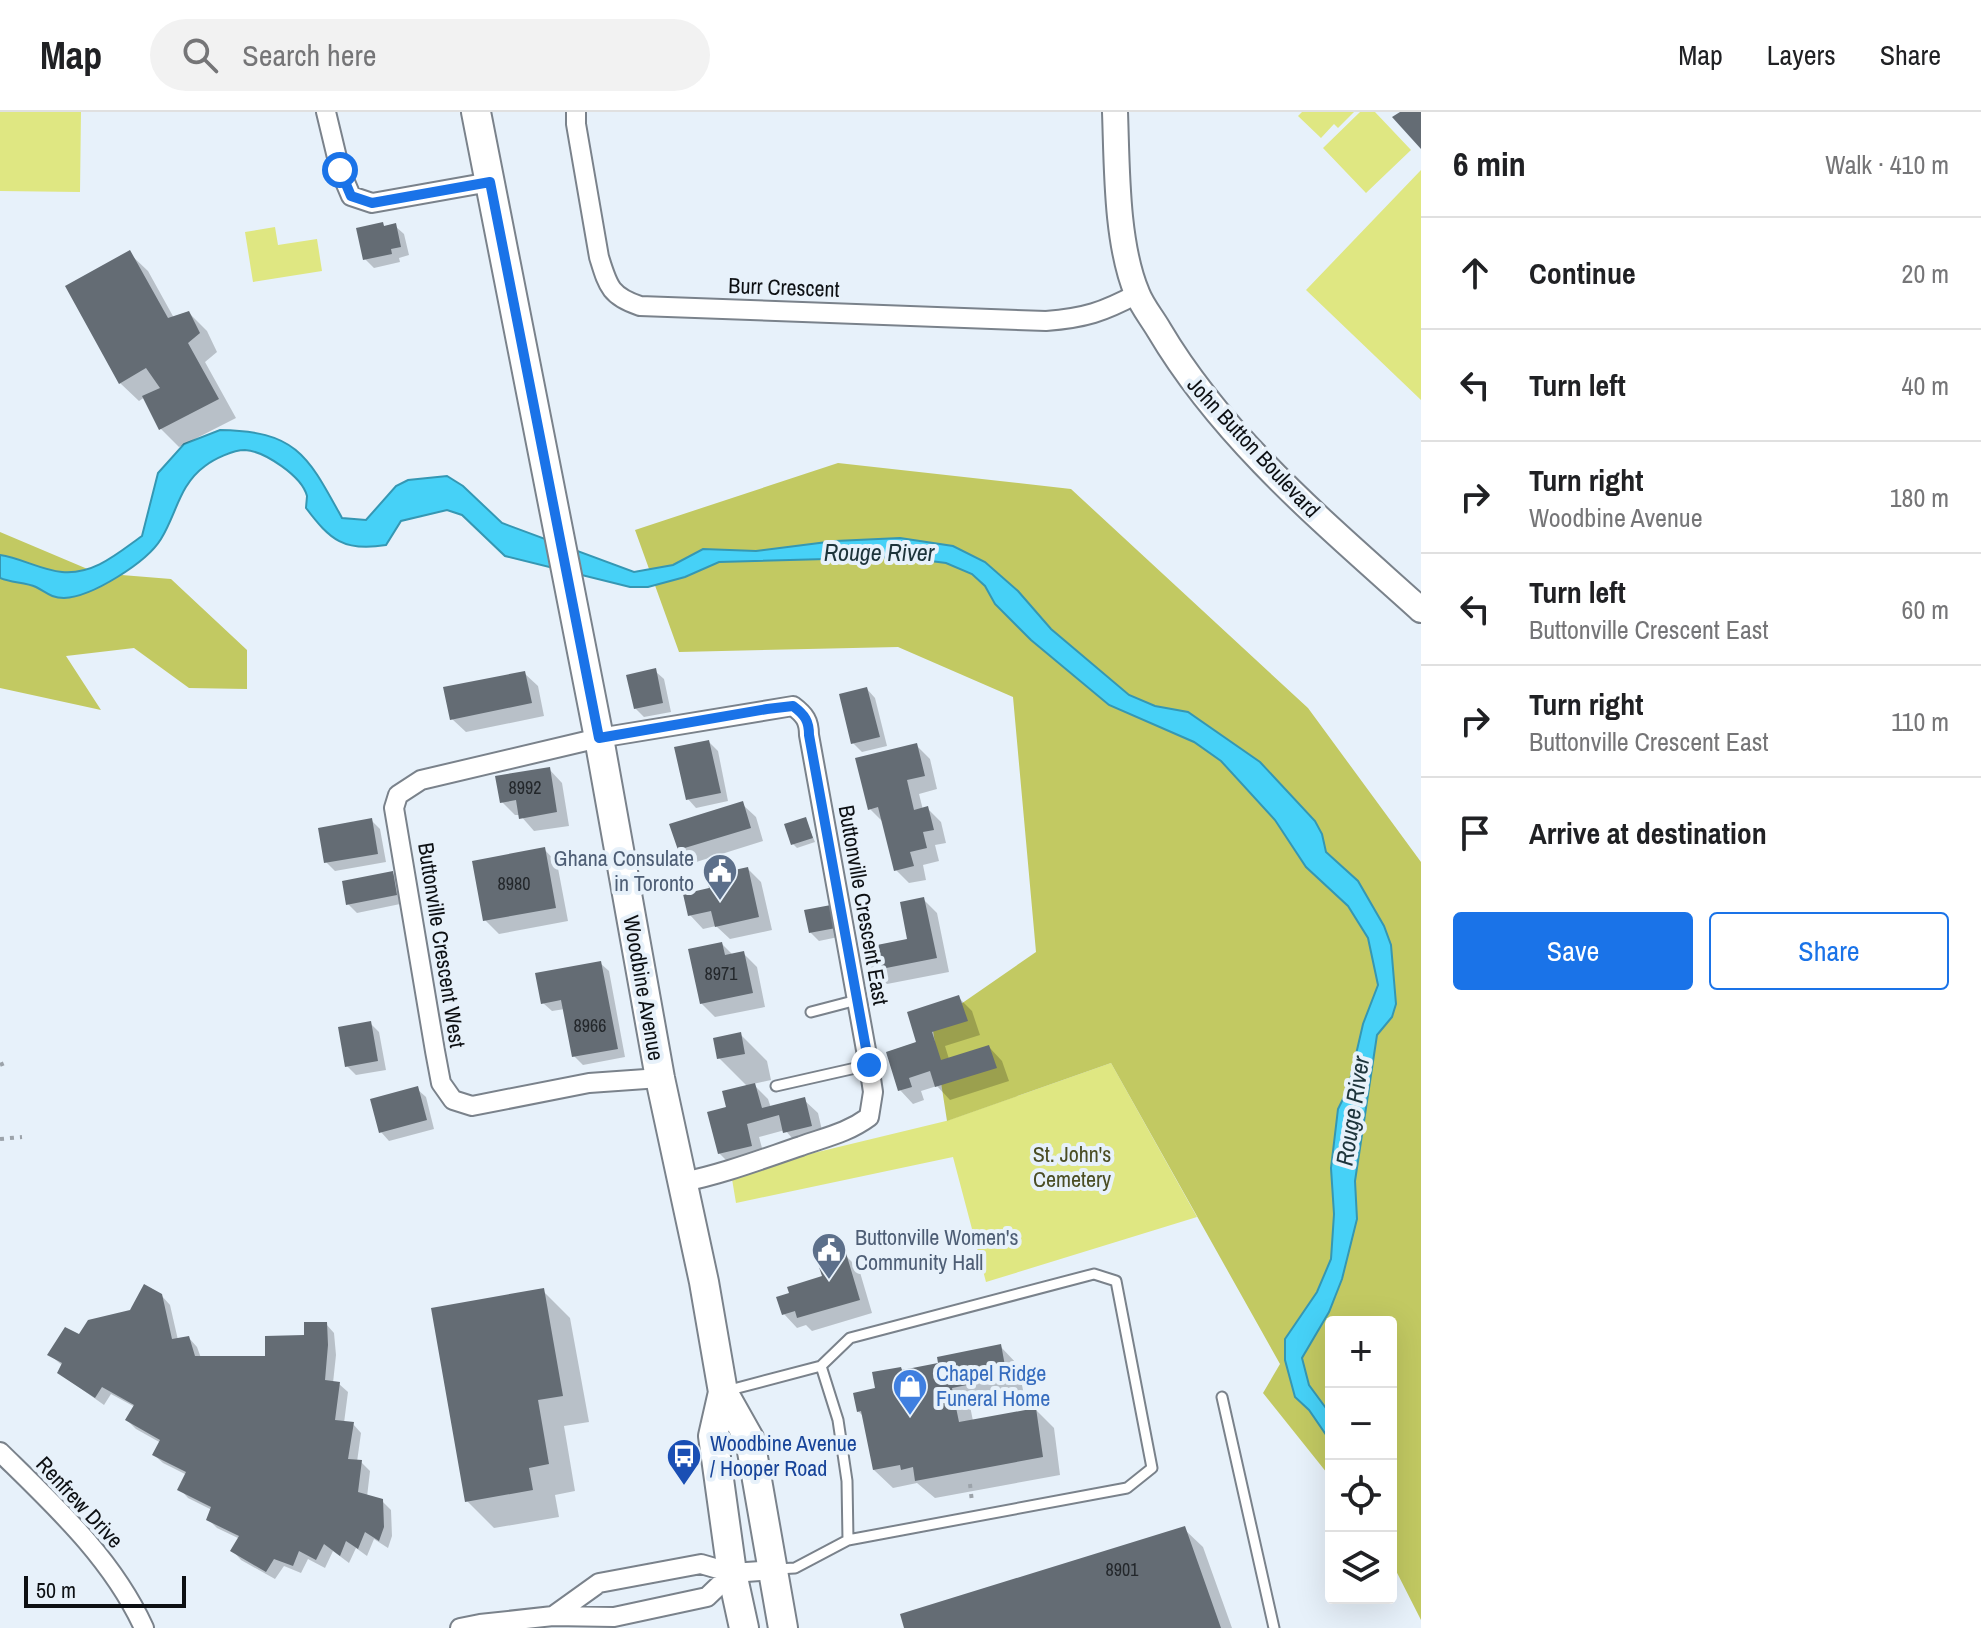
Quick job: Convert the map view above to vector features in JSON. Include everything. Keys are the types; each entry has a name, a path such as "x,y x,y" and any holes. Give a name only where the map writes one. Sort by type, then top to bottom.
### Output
{"main road":[{"name":"Woodbine Avenue","path":"476,112 723,1392 750,1440 783,1628"},
{"name":"Woodbine Avenue","path":"723,1392 713,1436 732,1573 744,1628"}],"street":[{"path":"326,112 340,170 351,196 372,203 490,182"},
{"name":"Burr Crescent","path":"576,112 605,277 621,299 640,306 1046,321 1082,318 1137,294"},
{"name":"John Button Boulevard","path":"1115,112 1119,209 1137,294 1194,385 1329,527 1421,610"},
{"name":"Buttonville Crescent East","path":"599,738 793,706 803,713 809,723 869,1065 872,1105 869,1117 836,1136 810,1142 715,1176 683,1182"},
{"name":"Buttonville Crescent West","path":"599,738 421,780 398,795 394,808 435,1051 441,1083 453,1100 472,1106 589,1083 660,1078"},
{"name":"Renfrew Drive","path":"0,1452 99,1555 132,1601 144,1628"},
{"path":"555,1622 599,1583 701,1564 732,1573 773,1570"},
{"path":"460,1628 614,1617 707,1597 732,1573"}],"lane":[{"path":"811,1012 857,1000"},
{"path":"776,1086 869,1065"},
{"path":"723,1392 821,1366 850,1338 1094,1274 1116,1281 1152,1468 1127,1488 848,1540 795,1568 773,1570"},
{"path":"821,1366 838,1420 847,1481 848,1540"},
{"path":"1222,1397 1274,1628"}],"path":[{"path":"0,1065 9,1061"},
{"path":"0,1139 22,1137"}],"green space":[{"path":"0,112 81,112 80,192 0,191"},
{"path":"1302,112 1354,112 1338,128 1334,124 1321,138 1298,116"},
{"path":"1360,112 1375,112 1411,150 1366,193 1323,148"},
{"path":"1421,170 1421,400 1306,290"},
{"path":"275,227 278,245 317,239 322,271 253,282 245,232"},
{"path":"838,463 1071,489 1308,708 1421,862 1421,1620 1397,1573 1397,1316 1325,1316 1325,1470 1263,1393 1280,1364 1111,1063 947,1121 932,1024 1036,952 1013,697 898,647 679,652 635,530"},
{"path":"0,532 97,573 171,579 247,650 247,689 189,688 134,648 66,656 101,710 0,688"},
{"name":"St. John's Cemetery","path":"1111,1063 1197,1217 986,1282 953,1157 736,1203 731,1173 946,1121"}],"water":[{"name":"Rouge River","path":"220,430 267,435 283,442 309,463 342,518 366,520 396,486 408,480 447,476 463,486 502,523 634,572 673,565 703,549 756,551 835,541 900,538 953,546 985,562 1018,591 1051,629 1129,695 1155,706 1188,712 1260,762 1315,821 1326,852 1358,881 1384,926 1391,945 1396,1004 1392,1017 1377,1035 1355,1181 1357,1219 1342,1279 1329,1312 1302,1358 1309,1385 1325,1407 1325,1433 1309,1410 1295,1397 1285,1360 1285,1339 1317,1292 1331,1259 1334,1214 1331,1168 1338,1109 1348,1089 1363,1024 1378,985 1368,938 1348,906 1306,867 1275,820 1221,761 1194,742 1109,705 1031,640 995,604 985,586 972,574 946,563 900,557 719,562 685,577 648,587 630,587 505,556 462,515 447,510 401,521 386,545 359,547 331,536 306,508 307,496 298,481 281,466 253,451 235,452 218,458 196,474 154,548 132,568 103,585 76,596 59,598 32,585 0,578 0,555 62,572 85,570 115,556 142,536 158,473 184,444"}],"building":[{"path":"1400,112 1421,112 1421,149 1392,117"},
{"path":"383,222 384,226 396,223 401,247 391,249 392,254 363,260 356,228"},
{"path":"130,250 168,318 189,311 200,333 188,343 219,399 159,430 142,396 160,388 146,368 119,384 65,286"},
{"path":"656,668 663,703 634,709 626,675"},
{"path":"525,671 532,703 450,720 443,687"},
{"path":"867,687 880,737 851,744 839,694"},
{"path":"709,740 721,793 686,800 674,747"},
{"path":"917,743 925,776 907,780 914,810 928,806 934,830 923,832 927,848 910,852 914,866 894,871 878,807 868,810 855,758"},
{"path":"550,767 557,812 519,819 516,800 500,803 495,776"},
{"path":"743,801 751,828 678,850 669,824"},
{"path":"806,817 813,838 791,845 784,824"},
{"path":"372,818 378,854 324,863 318,828"},
{"path":"545,847 556,908 483,921 472,861"},
{"name":"Ghana Consulate in Toronto","path":"748,867 759,917 715,927 711,911 688,916 683,894 709,888 707,876"},
{"path":"393,871 397,895 346,905 342,881"},
{"path":"924,897 937,958 871,971 867,947 907,939 900,902"},
{"path":"831,905 836,928 809,933 804,910"},
{"path":"722,942 725,955 744,951 753,993 700,1004 688,949"},
{"path":"601,961 618,1049 572,1057 561,1000 541,1004 535,973"},
{"path":"959,995 968,1021 932,1032 941,1060 989,1045 997,1068 935,1087 930,1071 909,1078 912,1087 898,1091 886,1052 916,1042 907,1012"},
{"path":"371,1021 378,1061 345,1067 338,1027"},
{"path":"741,1032 745,1054 717,1059 713,1038"},
{"path":"755,1083 762,1108 805,1097 812,1126 783,1133 779,1115 747,1124 752,1146 718,1154 707,1112 726,1107 722,1091"},
{"path":"418,1086 427,1120 379,1133 370,1099"},
{"name":"Buttonville Women's Community Hall","path":"846,1253 860,1300 797,1318 795,1311 782,1315 776,1297 789,1293 787,1287 822,1276 817,1261"},
{"path":"144,1284 162,1294 172,1339 189,1336 195,1356 265,1356 265,1336 304,1335 304,1322 327,1322 325,1380 340,1382 335,1420 354,1422 348,1459 362,1460 358,1492 383,1499 384,1527 379,1541 365,1532 358,1549 346,1541 340,1556 324,1544 316,1560 299,1551 293,1566 274,1559 266,1572 230,1551 239,1536 206,1520 211,1507 177,1490 186,1472 152,1455 160,1440 125,1420 134,1405 102,1387 95,1398 57,1373 62,1363 47,1355 65,1327 79,1334 88,1320 130,1310"},
{"path":"544,1288 563,1396 538,1400 549,1464 529,1468 533,1490 465,1502 431,1308"},
{"name":"Chapel Ridge Funeral Home","path":"1001,1344 1007,1377 952,1388 959,1422 1036,1408 1043,1457 915,1481 913,1467 901,1470 900,1465 873,1470 861,1411 857,1412 853,1393 875,1388 872,1372 938,1363 937,1357"},
{"path":"1185,1526 1221,1628 904,1628 900,1614"}],"place":[{"name":"Ghana Consulate in Toronto","path":"720,902"},
{"name":"Buttonville Women's Community Hall","path":"829,1281"},
{"name":"Chapel Ridge Funeral Home","path":"910,1417"},
{"name":"Woodbine Avenue / Hooper Road","path":"684,1487"}],"route":[{"path":"340,170 351,196 372,203 490,182 599,738 767,709 793,706 803,713 809,723 869,1065"}]}
